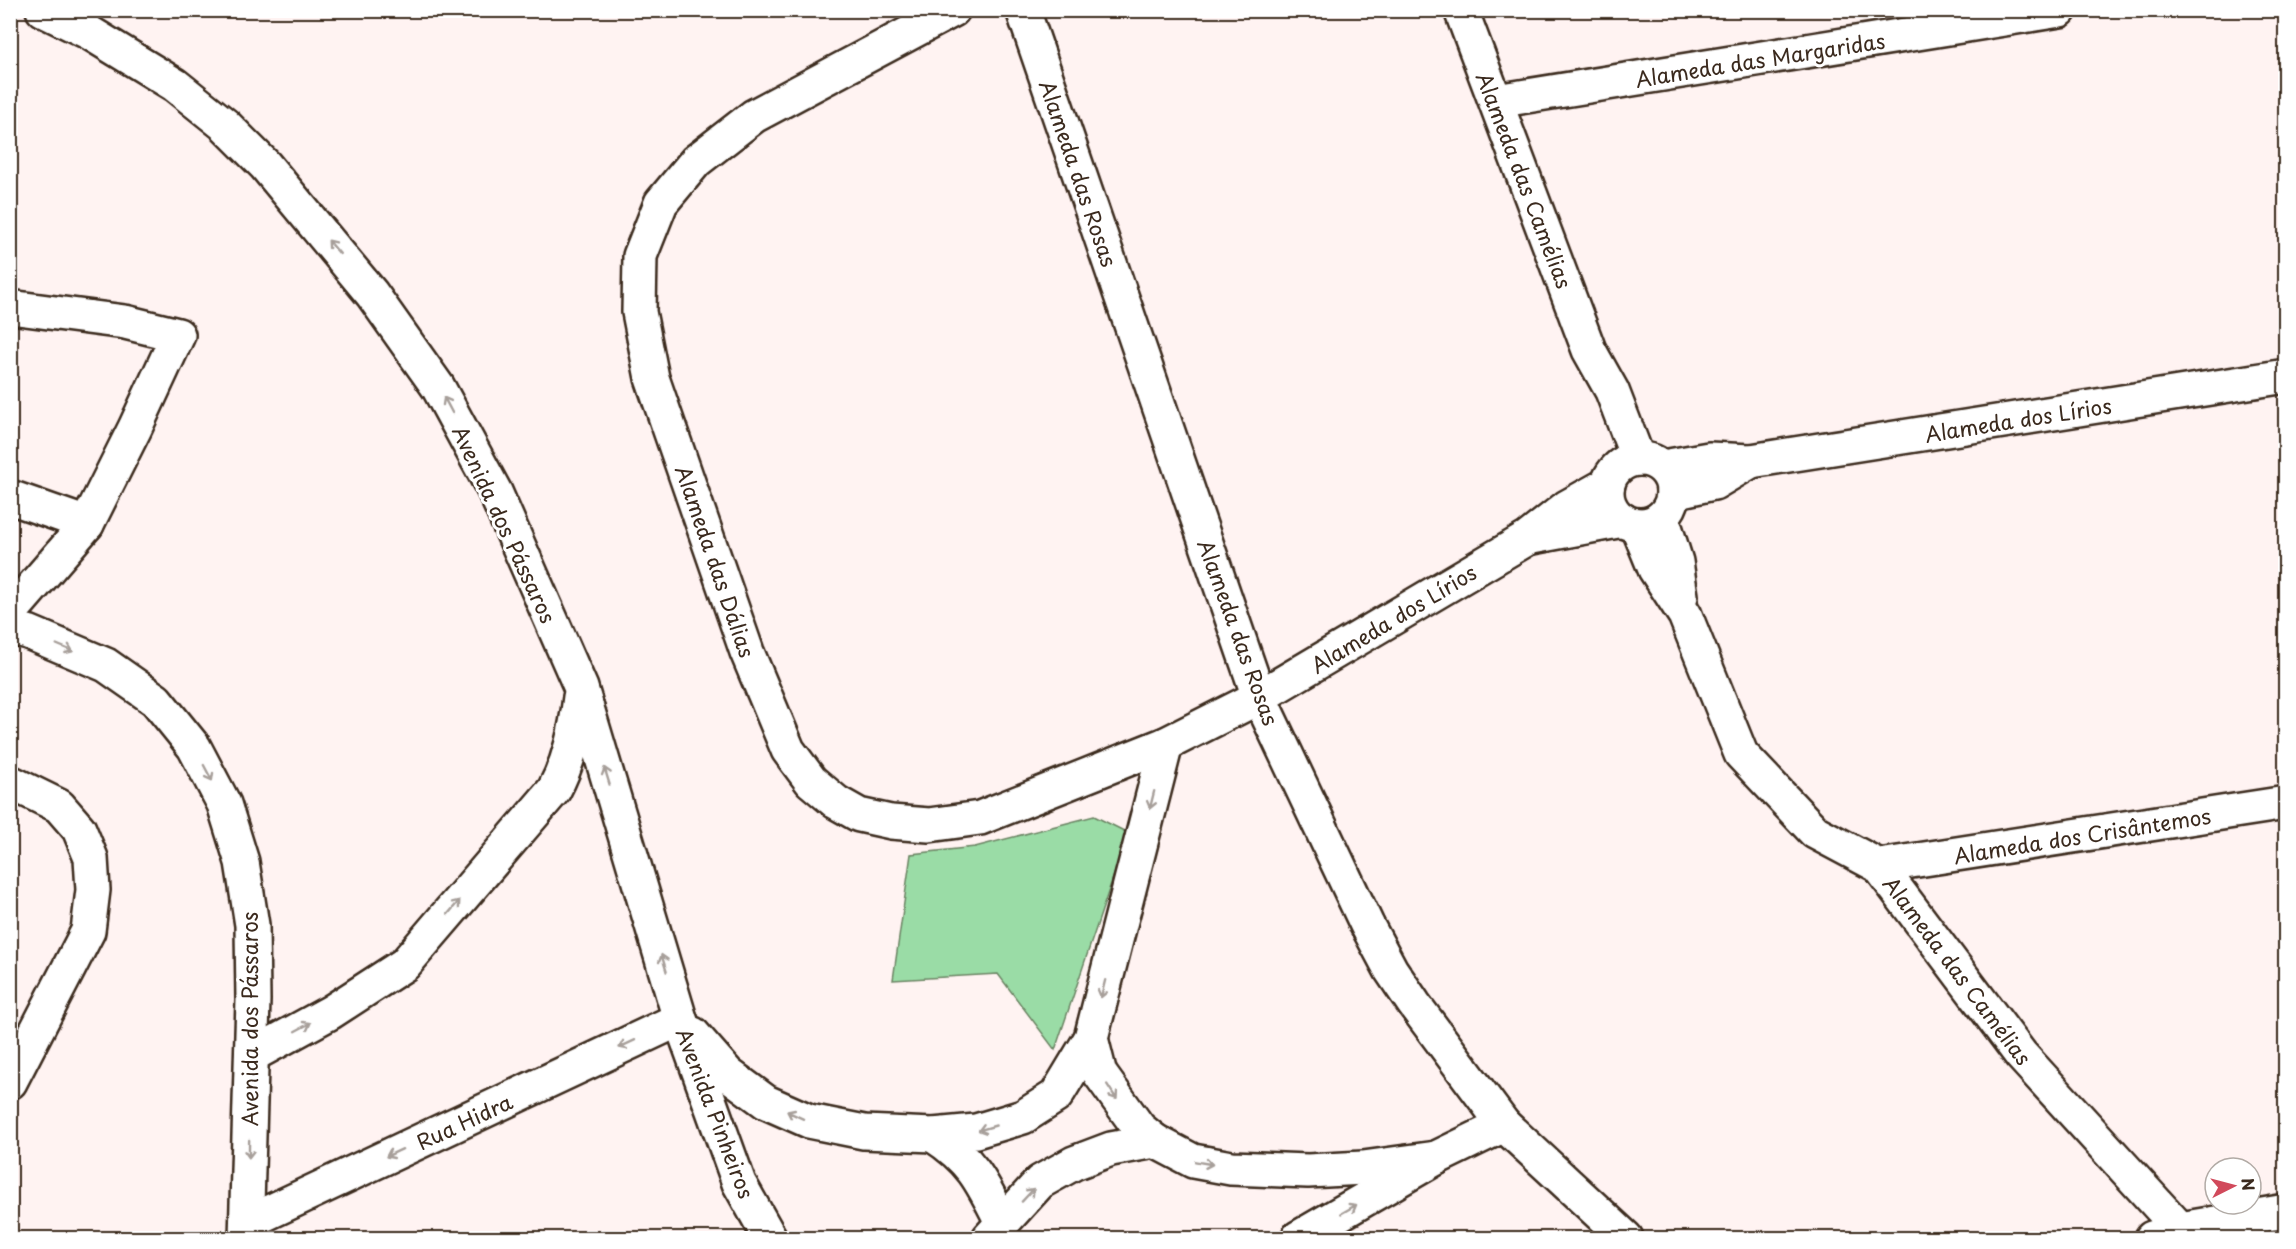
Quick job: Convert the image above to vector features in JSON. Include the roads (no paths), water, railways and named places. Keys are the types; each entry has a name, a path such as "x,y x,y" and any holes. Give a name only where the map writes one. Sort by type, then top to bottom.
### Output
{"street":[{"name":"Avenida dos Pássaros","path":"43,10 90,33 176,85 225,124 265,165 372,294 438,387 495,492 581,688 680,1019"},
{"name":"Alameda das Dálias","path":"952,10 754,116 696,161 660,203 640,256 639,312 652,378 747,652 788,750 811,781 836,802 859,815 891,822 929,825 980,818 1166,744 1259,697"},
{"name":"Alameda das Rosas","path":"1023,10 1259,697 1367,925 1391,970 1414,1004 1504,1125 1626,1239"},
{"name":"Alameda das Camélias","path":"1461,10 1589,350 1595,393 1640,492 1655,569 1685,615 1741,754 1815,832 1879,866 2021,1055 2173,1235"},
{"name":"Alameda das Margaridas","path":"1496,101 2060,10"},
{"path":"10,307 125,322 178,335 87,524 10,613"},
{"name":"Alameda dos Lírios","path":"1259,697 1528,538 1640,492 1714,483 1751,461 2286,376"},
{"path":"10,497 87,524"},
{"name":"Avenida dos Pássaros","path":"10,627 28,632 106,664 156,700 194,747 224,804 242,862 252,925 252,1055 247,1230"},
{"path":"252,1055 332,1012 405,964 554,790 565,769 573,740 581,688"},
{"path":"680,1019 728,1074 766,1102 809,1122 864,1132 933,1135 976,1131 1023,1117 1056,1096 1091,1038 1166,744"},
{"path":"10,782 59,806 79,829 91,858 93,890 88,931 10,1082"},
{"name":"Alameda dos Crisântemos","path":"1879,866 2286,803"},
{"name":"Rua Hidra","path":"247,1230 680,1019"},
{"name":"Avenida Pinheiros","path":"680,1019 739,1183 770,1239"},
{"path":"1091,1038 1100,1074 1139,1128 1155,1141 1193,1161 1231,1168 1308,1171 1352,1169 1436,1158"},
{"path":"1310,1236 1436,1158 1504,1125"},
{"path":"933,1135 954,1148 970,1164 981,1181 996,1230"},
{"path":"996,1230 1040,1182 1074,1163 1111,1149 1155,1141"},
{"path":"2173,1235 2286,1210"}]}
